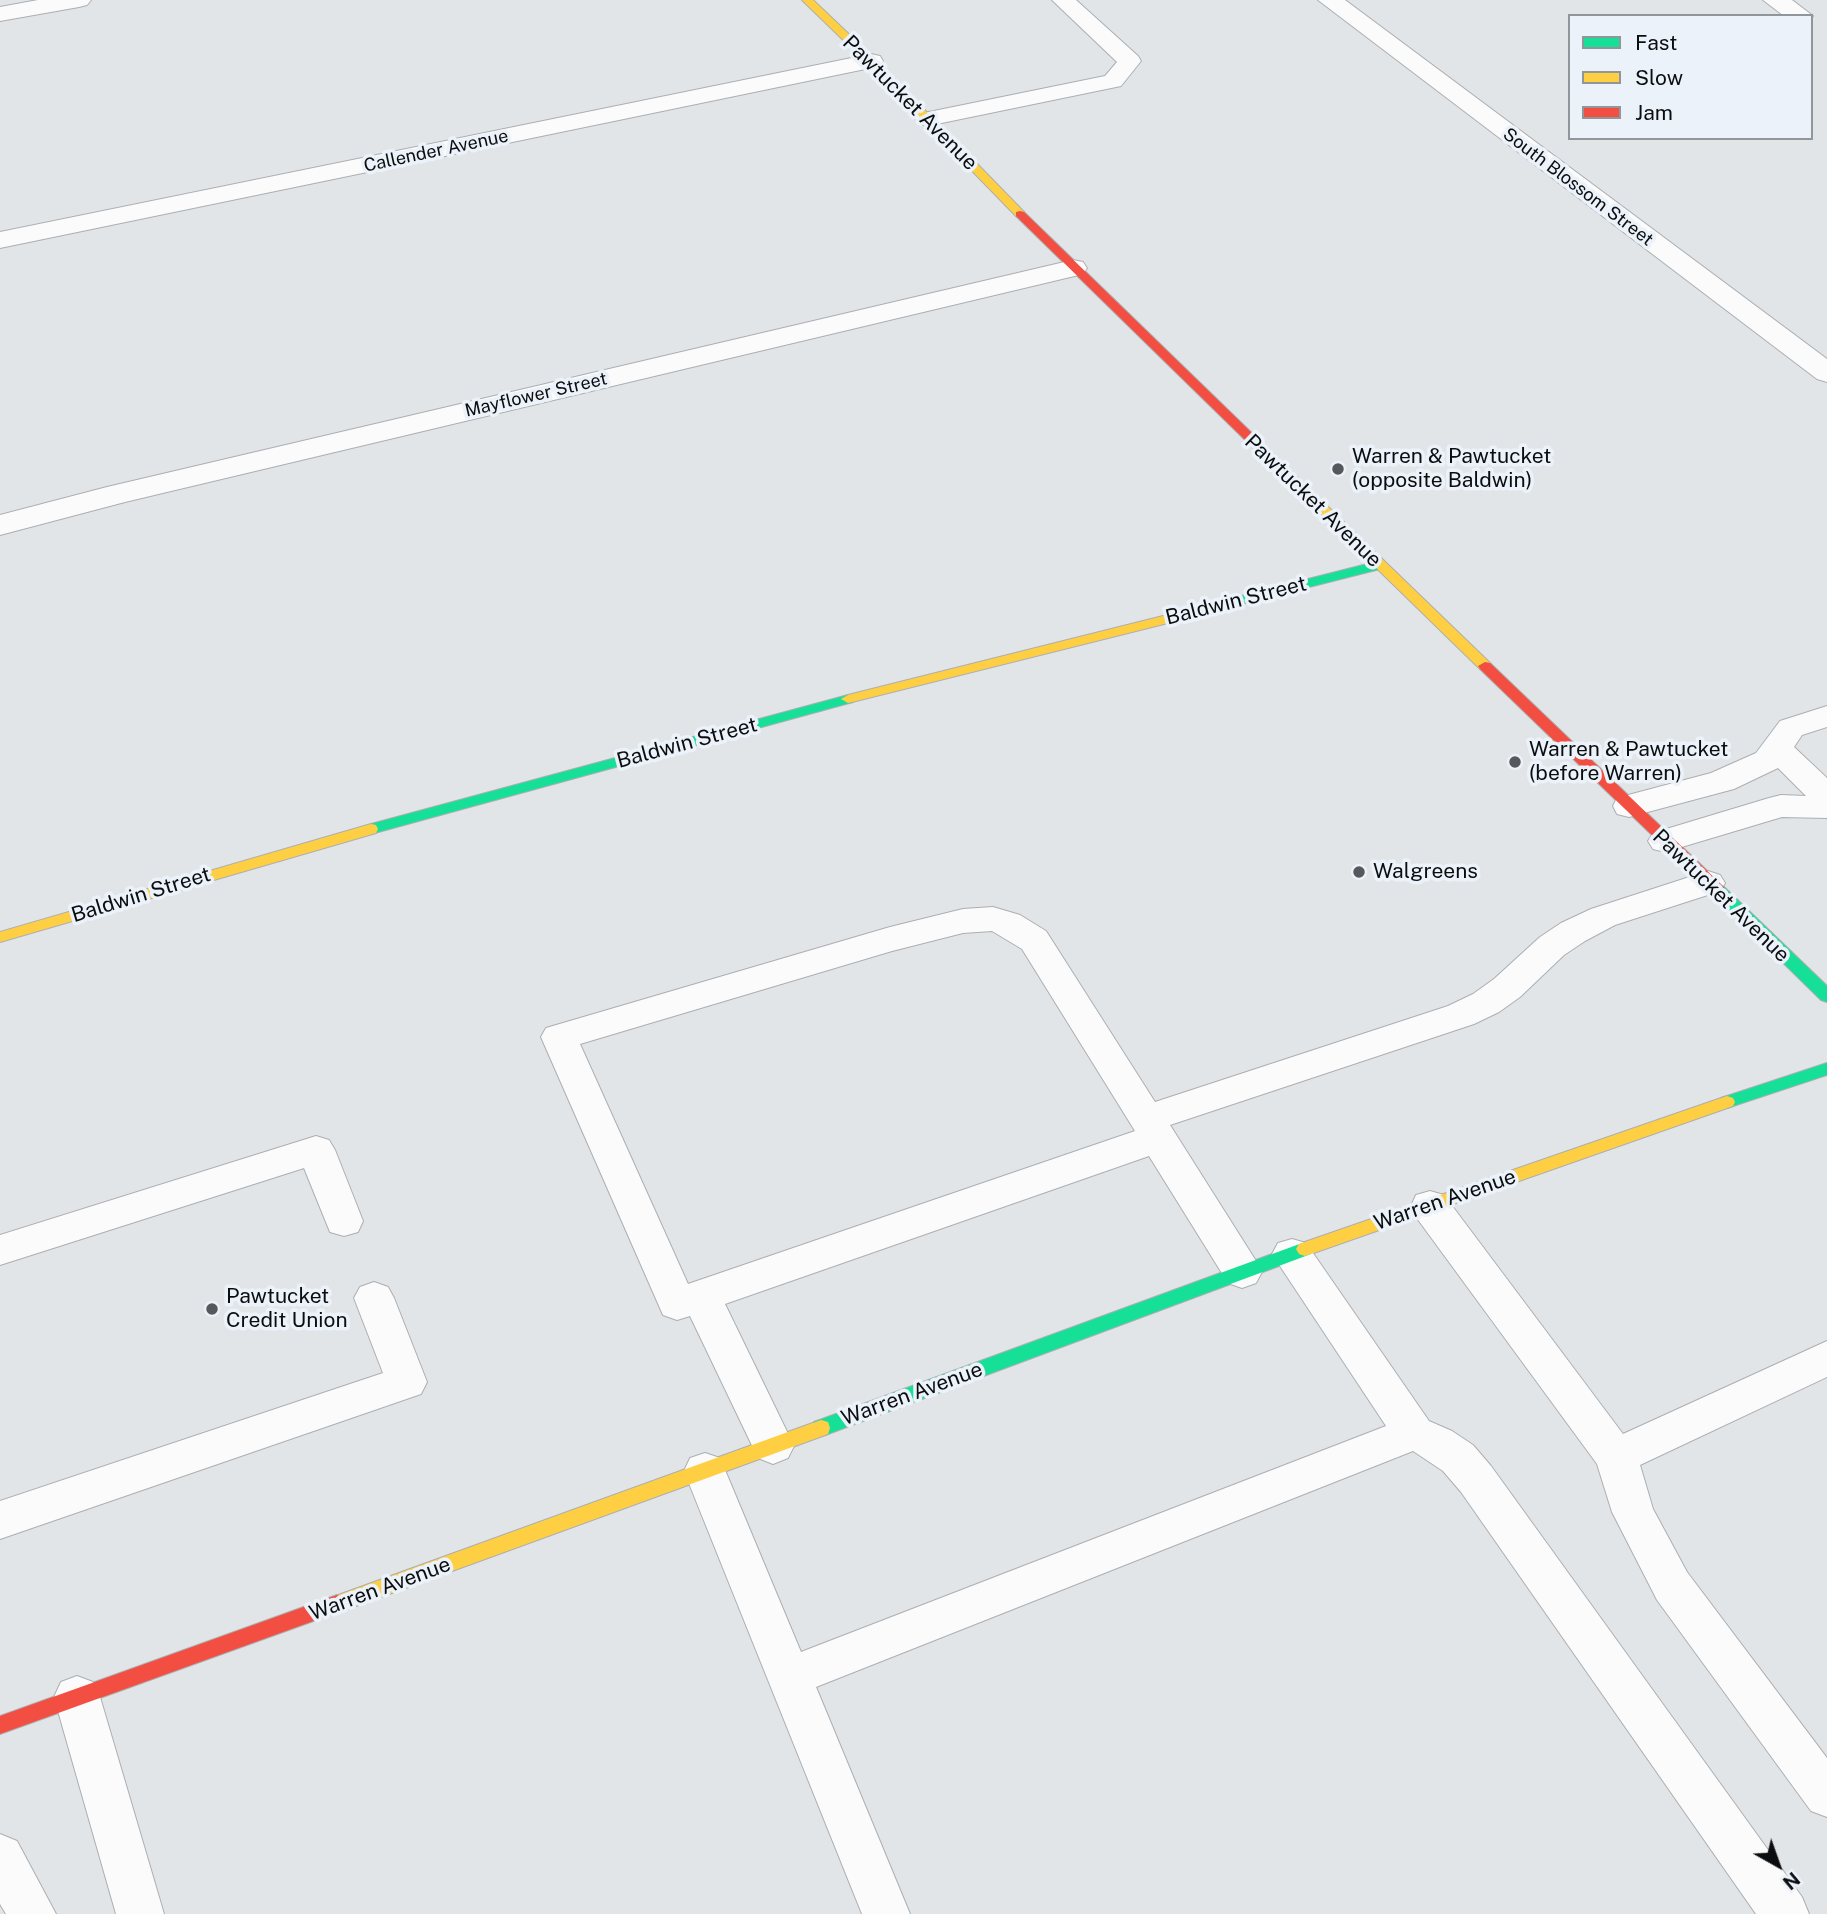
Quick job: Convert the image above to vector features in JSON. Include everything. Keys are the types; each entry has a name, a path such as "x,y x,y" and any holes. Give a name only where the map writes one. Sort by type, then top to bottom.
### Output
{"main road":[{"name":"Pawtucket Avenue","path":"807,0 871,61 1073,268 1827,996"},
{"name":"Baldwin Street","path":"0,937 262,859 794,713 1379,565"},
{"name":"Warren Avenue","path":"0,1725 705,1471 1292,1254 1643,1130 1827,1069"}],"street":[{"path":"0,14 79,0"},
{"name":"South Blossom Street","path":"1330,0 1827,373"},
{"path":"1775,0 1797,14"},
{"name":"Callender Avenue","path":"0,240 871,61"},
{"name":"Mayflower Street","path":"0,525 132,491 1073,268"}],"lane":[{"path":"927,118 1113,81 1130,61 1063,0"},
{"path":"1629,806 1722,780 1767,760 1791,728 1827,716"},
{"path":"1776,748 1827,797"},
{"path":"1665,841 1781,806 1827,807"},
{"path":"1242,1272 1152,1129 1034,940 1008,924 993,919 963,921 890,939 559,1037 677,1304 701,1296 1152,1129 1461,1015 1486,1003 1507,988 1552,946 1573,932 1603,917 1708,883"},
{"path":"0,1250 316,1150 344,1221"},
{"path":"1430,1206 1616,1458 1633,1512 1672,1586 1827,1795"},
{"path":"1292,1254 1413,1433 1437,1443 1458,1458 1476,1479 1785,1914"},
{"path":"701,1296 773,1446"},
{"path":"0,1520 407,1382 374,1298"},
{"path":"1616,1458 1825,1363"},
{"path":"789,1677 1413,1433"},
{"path":"705,1471 886,1914"},
{"path":"77,1697 140,1914"},
{"path":"0,1857 32,1914"}],"traffic: fast":[{"path":"1191,613 1379,565"},
{"path":"371,829 848,699"},
{"path":"1717,889 1827,996"},
{"path":"1727,1102 1827,1069"},
{"path":"821,1428 1305,1249"}],"traffic: slow":[{"path":"807,0 871,61 1020,214"},
{"path":"1286,473 1485,666"},
{"path":"848,699 1191,613"},
{"path":"0,937 371,829"},
{"path":"1305,1249 1727,1102"},
{"path":"337,1604 821,1428"}],"traffic: jam":[{"path":"1020,214 1286,473"},
{"path":"1485,666 1717,889"},
{"path":"0,1725 337,1604"}],"place":[{"name":"Warren & Pawtucket (opposite Baldwin)","path":"1338,469"},
{"name":"Warren & Pawtucket (before Warren)","path":"1515,762"},
{"name":"Walgreens","path":"1359,872"},
{"name":"Pawtucket Credit Union","path":"212,1309"}]}
